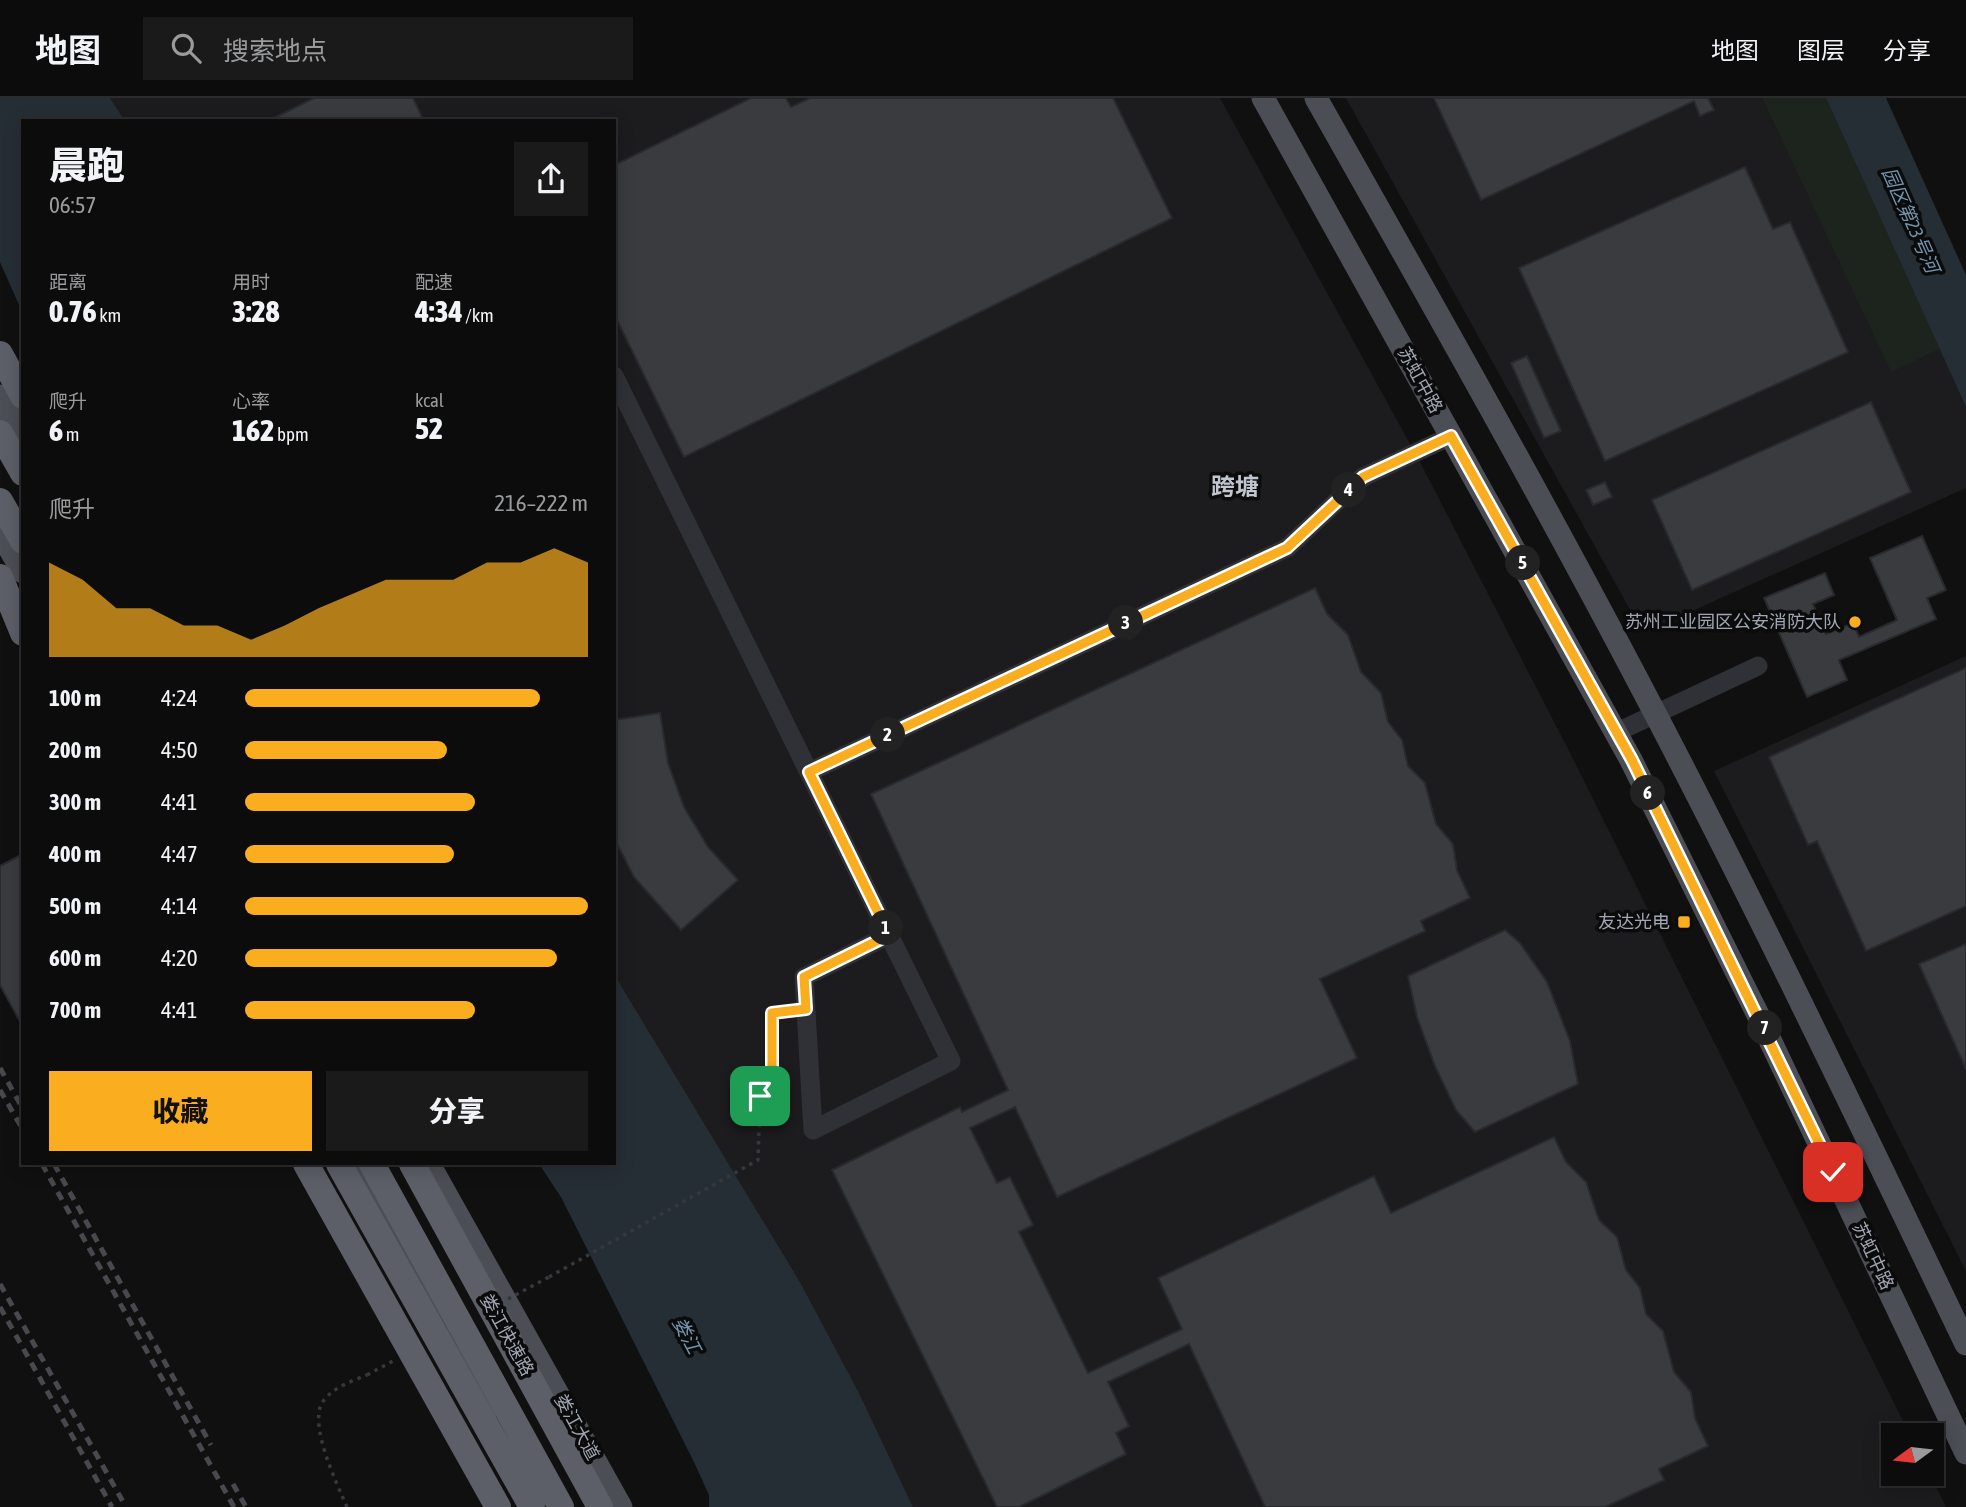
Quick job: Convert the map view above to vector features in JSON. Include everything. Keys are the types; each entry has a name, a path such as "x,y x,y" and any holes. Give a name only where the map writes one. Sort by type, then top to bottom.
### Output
{"highway":[{"path":"0,354 21,392"},
{"path":"0,433 21,470"},
{"path":"0,501 21,538"},
{"path":"0,577 21,628"},
{"path":"307,1165 498,1507"},
{"path":"340,1165 417,1308 531,1507"},
{"name":"娄江快速路","path":"374,1165 561,1507"},
{"name":"娄江快速路","path":"413,1165 600,1507"}],"main road":[{"name":"苏虹中路","path":"1263,98 1617,732 1760,1019 1966,1453"},
{"path":"1316,98 1492,408 1656,715 1797,990 1966,1344"},
{"path":"0,396 21,433"},
{"path":"0,532 21,569"},
{"path":"356,1165 544,1507"},
{"name":"娄江大道","path":"430,1165 621,1507"}],"lane":[{"path":"616,380 951,1061 813,1130 804,977 889,935"},
{"path":"809,772 1287,548 1363,477 1451,436"},
{"path":"1617,732 1758,666"}],"path":[{"path":"549,1277 758,1160 760,1096 772,1096 772,1013 806,1009"},
{"path":"347,1507 320,1436 321,1405 332,1392 367,1375"}],"shaded area":[{"name":"友达光电","path":"110,98 1220,98 1421,464 1567,747 1904,1423 1881,1423 1881,1486 1936,1486 1946,1507 913,1507 859,1393 800,1282 616,977 616,119 124,119"},
{"path":"1346,98 1762,98 1891,371 1940,349 1966,407 1966,488 1643,633"},
{"path":"1762,98 1826,98 1940,349 1891,372"},
{"path":"1966,656 1966,1271 1714,771"}],"water":[{"path":"0,98 110,98 124,119 21,119 21,309 0,262"},
{"name":"园区第23号河","path":"1826,98 1886,98 1966,275 1966,407"},
{"name":"娄江","path":"616,977 800,1282 859,1393 913,1507 709,1507 709,1495 694,1462 561,1197 540,1165 616,1165"}],"building":[{"path":"314,98 413,98 423,119 272,119"},
{"path":"751,98 786,98 791,107 810,98 1113,98 1172,218 684,457 616,318 616,164"},
{"path":"1434,98 1708,98 1714,110 1700,116 1694,101 1481,200"},
{"path":"1745,167 1773,229 1790,222 1848,352 1605,461 1519,268"},
{"path":"1527,356 1561,431 1544,438 1511,363"},
{"path":"1871,402 1911,492 1692,590 1652,500"},
{"path":"1605,482 1612,497 1593,505 1586,490"},
{"path":"1922,536 1946,590 1927,598 1936,619 1839,660 1847,680 1807,697 1764,598 1825,573 1834,595 1813,604 1826,634 1853,623 1859,637 1897,620 1870,558"},
{"path":"1315,588 1327,614 1348,635 1361,672 1381,693 1388,722 1402,740 1408,766 1425,783 1436,824 1453,844 1457,870 1470,898 1421,921 1425,931 1320,979 1357,1058 1057,1197 1015,1107 970,1128 997,1183 1010,1177 1033,1225 1019,1232 1088,1373 1182,1329 1158,1278 1374,1176 1391,1213 1554,1137 1566,1162 1586,1182 1599,1220 1617,1237 1626,1270 1640,1288 1646,1314 1663,1331 1674,1372 1691,1392 1695,1418 1708,1446 1659,1469 1664,1480 1605,1507 1265,1507 1189,1344 1108,1382 1129,1426 1116,1433 1126,1454 1019,1507 997,1507 832,1170 960,1107 962,1112 1008,1090 871,794"},
{"path":"1966,668 1966,906 1866,951 1817,841 1808,845 1769,757"},
{"path":"660,713 668,763 684,807 708,847 738,880 681,930 634,877 616,842 616,720"},
{"path":"21,855 21,1023 0,985 0,866"},
{"path":"1505,930 1520,943 1547,982 1570,1041 1578,1084 1475,1132 1456,1110 1435,1066 1417,1017 1408,976"},
{"path":"1966,944 1966,1069 1919,964"}],"railway":[{"path":"0,1068 21,1105"},
{"path":"0,1090 21,1127"},
{"path":"43,1165 234,1507"},
{"path":"55,1165 211,1445"},
{"path":"0,1284 126,1507"},
{"path":"0,1307 112,1507"},
{"path":"233,1484 246,1507"}],"place":[{"name":"苏州工业园区公安消防大队","path":"1855,622"},
{"name":"友达光电","path":"1684,922"}],"district":[{"name":"跨塘","path":"1235,487"}],"route":[{"path":"760,1096 772,1096 772,1013 806,1009 804,977 889,935 809,772 1287,548 1363,477 1451,436 1632,760 1833,1172"}]}
